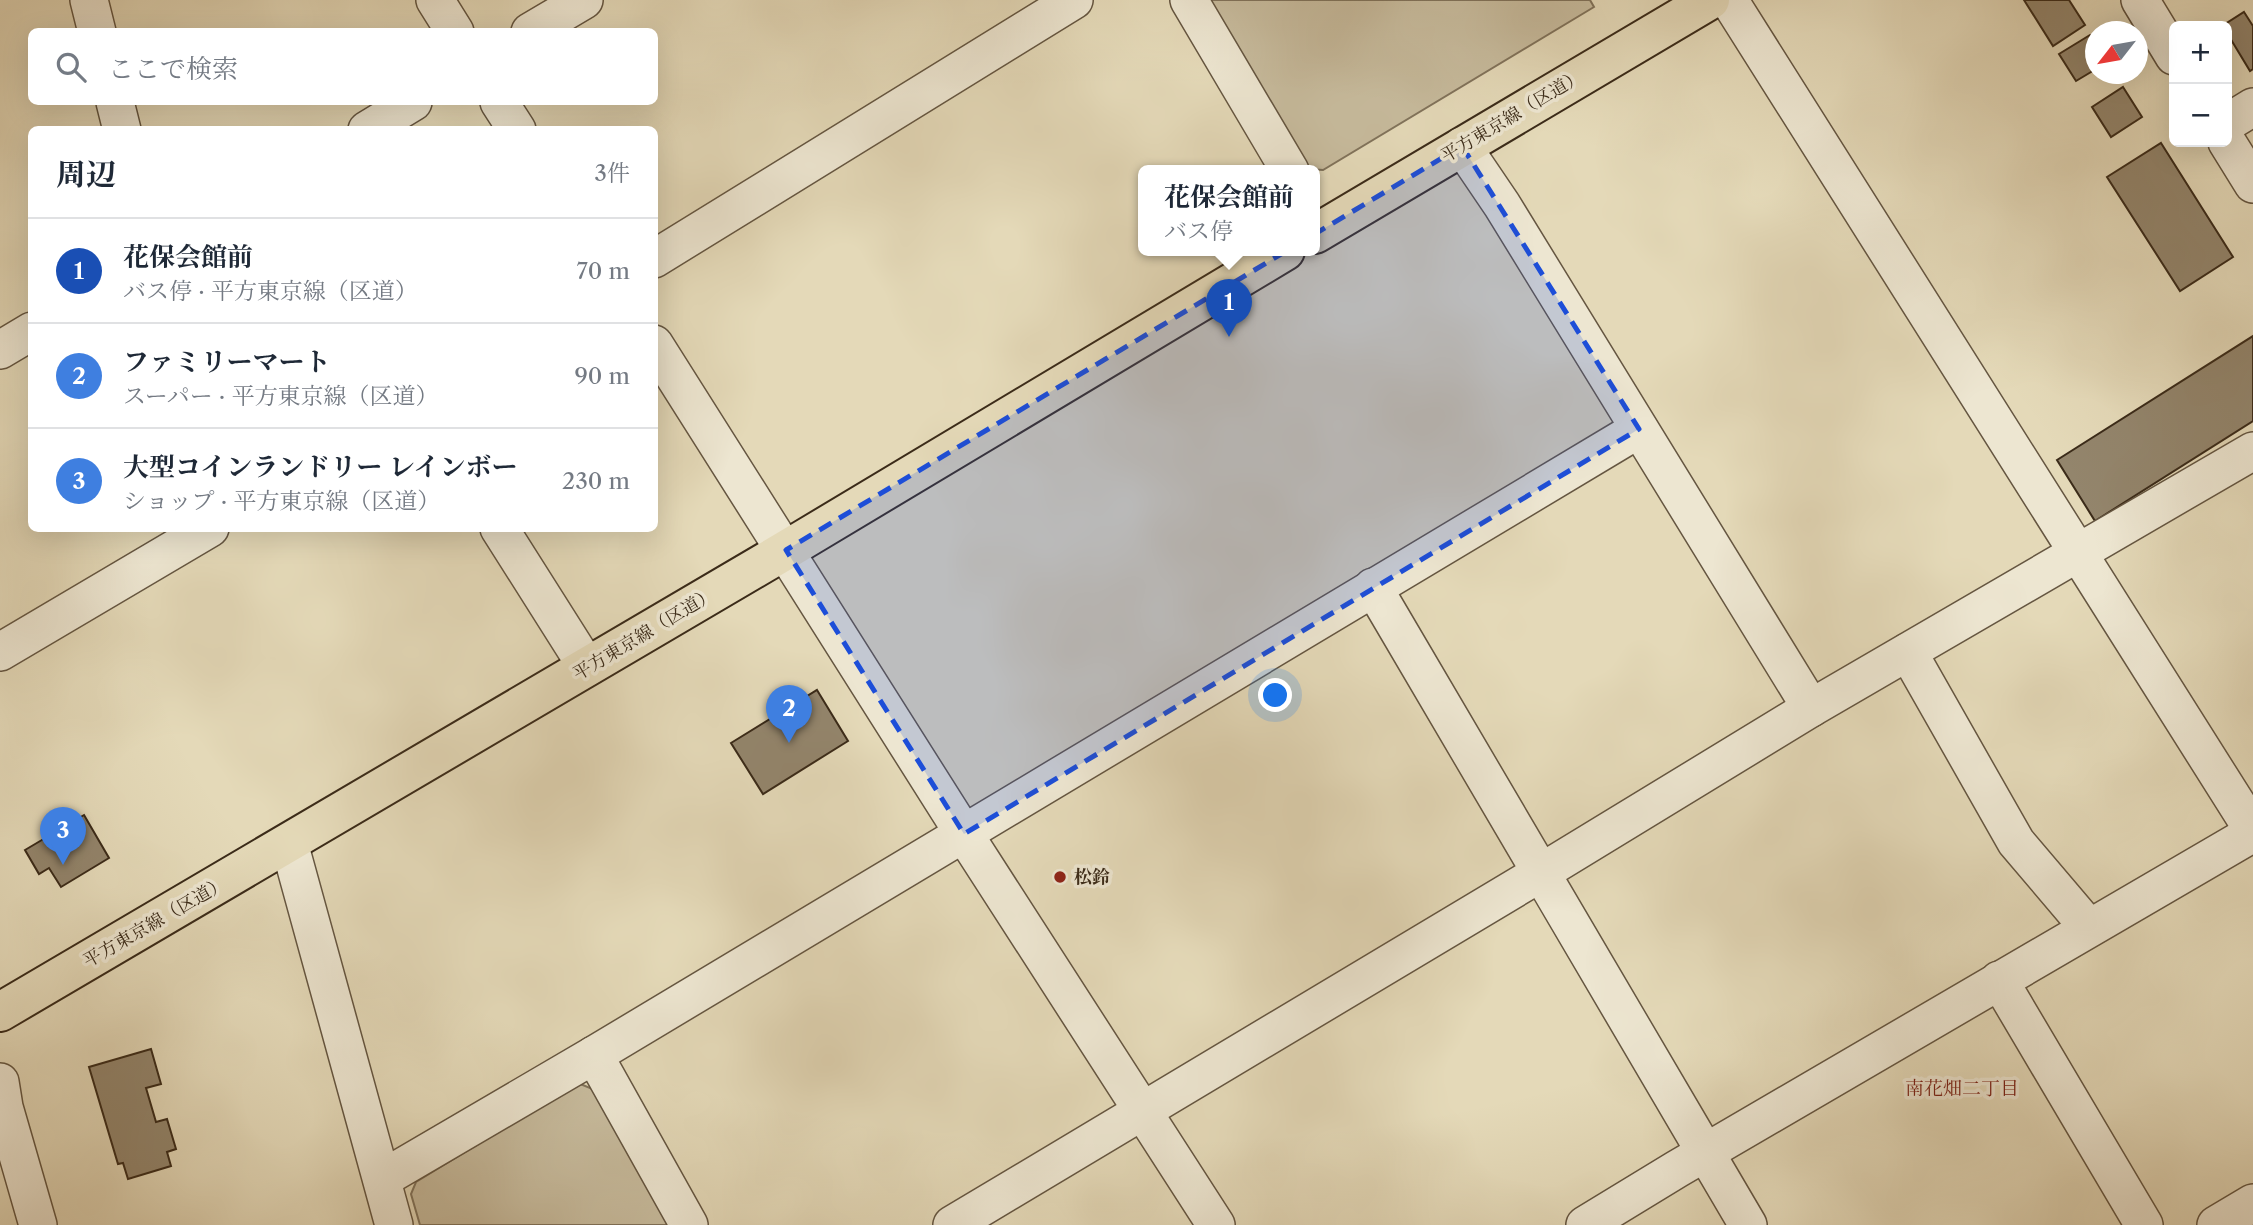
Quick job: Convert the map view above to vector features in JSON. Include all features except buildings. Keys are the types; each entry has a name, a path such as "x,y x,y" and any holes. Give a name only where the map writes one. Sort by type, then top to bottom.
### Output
{"main road":[{"name":"平方東京線（区道）","path":"1320,223 1462,146 1710,0"},
{"name":"平方東京線（区道）","path":"0,1012 786,550 1277,256"}],"street":[{"path":"89,0 96,28"},
{"path":"435,0 452,28"},
{"path":"537,28 584,0"},
{"path":"658,257 1074,0"},
{"path":"1189,0 1286,165"},
{"path":"1585,1225 2253,831 1729,0"},
{"path":"2140,0 2169,48"},
{"path":"116,105 121,126"},
{"path":"374,126 408,105"},
{"path":"501,105 514,126"},
{"path":"2232,120 2253,107"},
{"path":"1462,146 1502,205 1811,708"},
{"path":"2230,147 2253,184"},
{"path":"0,350 28,333"},
{"path":"658,350 964,834 1216,1225"},
{"path":"382,1179 594,1055 1639,429"},
{"path":"953,1225 1811,708 2253,451"},
{"path":"0,652 203,532"},
{"path":"502,532 587,667"},
{"path":"1373,587 1748,1225"},
{"path":"1908,652 2016,842 2089,928"},
{"path":"289,844 394,1225"},
{"path":"1999,980 2144,1225"},
{"path":"594,1055 689,1225"},
{"path":"0,1082 4,1107 38,1225"},
{"path":"2216,1225 2253,1203"}],"highlighted area":[{"path":"1462,146 1639,429 964,834 786,550"}],"shaded area":[{"path":"1207,0 1590,0 1594,7 1323,170 1320,170 1320,165 1307,165"},
{"path":"578,1083 595,1090 671,1225 420,1225 411,1194 416,1182"}],"place":[{"name":"花保会館前","path":"1229,337"},
{"name":"ファミリーマート","path":"789,743"},
{"name":"大型コインランドリー レインボー","path":"63,865"},
{"name":"松鈴","path":"1060,877"}],"district":[{"name":"南花畑二丁目","path":"1962,1088"}]}
